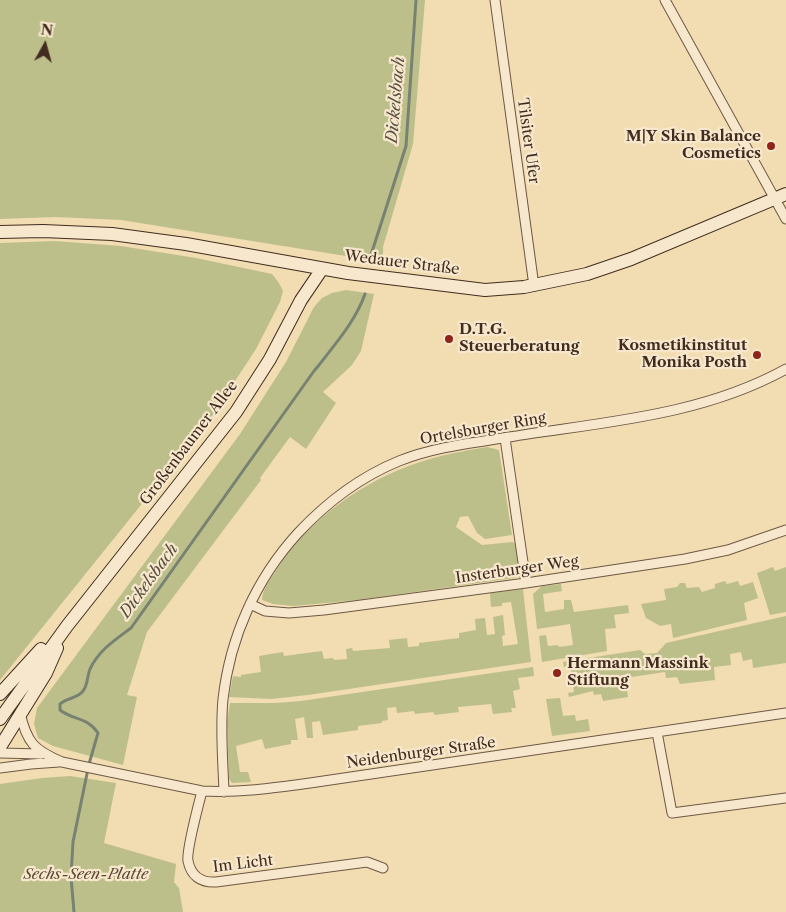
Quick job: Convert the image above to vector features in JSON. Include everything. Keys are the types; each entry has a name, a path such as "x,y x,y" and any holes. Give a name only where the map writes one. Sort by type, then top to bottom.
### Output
{"main road":[{"name":"Wedauer Straße","path":"0,232 43,231 112,234 186,244 322,269 485,290 534,286 587,274 631,259 781,197"},
{"name":"Großenbaumer Allee","path":"0,719 67,626 236,412 270,359 301,300 322,269"},
{"name":"Großenbaumer Allee","path":"0,747 46,672 67,626"},
{"path":"0,694 45,644 67,626"}],"street":[{"name":"Tilsiter Ufer","path":"495,0 534,286"},
{"path":"665,0 781,197 786,219"},
{"name":"Ortelsburger Ring","path":"224,792 223,699 231,654 239,629 250,604 274,561 311,520 350,487 399,461 430,451 641,418 675,410 748,387 786,369"},
{"path":"505,438 526,583"},
{"name":"Insterburger Weg","path":"250,604 264,611 306,612 526,583 685,560 728,550 786,530"},
{"path":"20,713 24,729 34,747 41,754"},
{"name":"Neidenburger Straße","path":"0,753 41,754 75,765 202,790 224,792 248,791 786,713"},
{"path":"657,732 672,813 786,798"},
{"name":"Neidenburger Straße","path":"0,768 62,762"},
{"name":"Im Licht","path":"202,790 188,856 192,870 201,881 206,883 216,882 367,862 384,868"}],"green space":[{"path":"0,0 425,0 413,144 383,247 383,262 121,220 55,217 0,219"},
{"path":"54,241 121,246 196,258 272,274 283,291 280,302 256,349 211,418 0,680 0,243"},
{"path":"346,290 374,294 361,351 352,365 323,392 336,403 306,449 290,437 260,478 261,480 147,632 127,695 137,697 123,765 53,746 38,738 34,724 37,708 240,434 286,362 314,307 322,298 332,293"},
{"path":"487,447 499,450 512,535 485,539 477,533 468,516 460,517 456,527 482,545 513,542 516,544 520,572 514,578 358,600 294,606 273,604 262,600 268,582 291,549 305,533 339,504 358,491 397,470 417,463"},
{"path":"773,567 775,571 786,567 786,612 770,615 757,573"},
{"path":"725,581 727,584 738,581 740,586 753,582 758,598 744,603 747,620 673,638 671,624 660,626 646,618 641,604 666,600 664,589 677,587 680,583 685,583 687,588 699,587 702,592 715,588 715,584"},
{"path":"561,584 562,591 543,594 545,612 564,609 564,600 571,600 574,612 628,605 629,613 614,615 616,628 605,629 607,651 542,662 539,636 546,635 548,646 573,645 570,624 537,629 533,594 542,586"},
{"path":"523,589 531,662 308,695 271,699 229,697 233,676 241,677 241,675 261,672 259,656 283,652 284,656 322,651 324,659 347,659 346,649 352,648 353,651 390,648 389,640 407,638 408,647 419,646 419,643 459,638 459,633 476,630 475,619 485,618 487,635 495,634 493,617 503,615 505,635 502,636 503,646 518,644 511,602 502,603 502,606 491,607 490,593"},
{"path":"786,616 786,663 753,668 752,659 743,661 741,652 730,654 731,665 714,667 715,680 680,684 677,677 666,678 665,672 625,678 628,697 603,701 601,694 594,695 593,691 569,697 568,693 574,692 570,666 564,667 563,662 640,650 645,654 657,653 666,643"},
{"path":"533,667 534,676 518,678 520,689 513,691 516,708 511,708 512,712 493,714 491,704 458,707 459,712 435,715 433,712 415,714 414,711 397,713 396,707 387,708 388,720 382,721 382,723 358,726 358,730 323,735 320,721 312,722 313,738 307,738 304,717 295,719 298,740 291,740 291,744 265,749 262,739 236,746 240,772 248,772 251,782 232,783 229,779 227,722 230,703 301,701"},
{"path":"560,698 563,716 575,715 576,721 588,719 590,731 552,736 546,699"},
{"name":"Sechs-Seen-Platte","path":"70,776 116,783 104,843 176,864 174,882 179,888 183,912 0,912 0,784"}],"waterway":[{"name":"Dickelsbach","path":"370,258 406,146 416,0"},
{"name":"Dickelsbach","path":"74,912 71,877 73,842 89,764 98,733 90,724 60,710 60,704 81,694 86,686 90,669 98,656 131,628 314,371 345,331 365,294"}],"place":[{"name":"M|Y Skin Balance Cosmetics","path":"771,146"},
{"name":"D.T.G. Steuerberatung","path":"449,339"},
{"name":"Kosmetikinstitut Monika Posth","path":"757,355"},
{"name":"Hermann Massink Stiftung","path":"557,673"}]}
